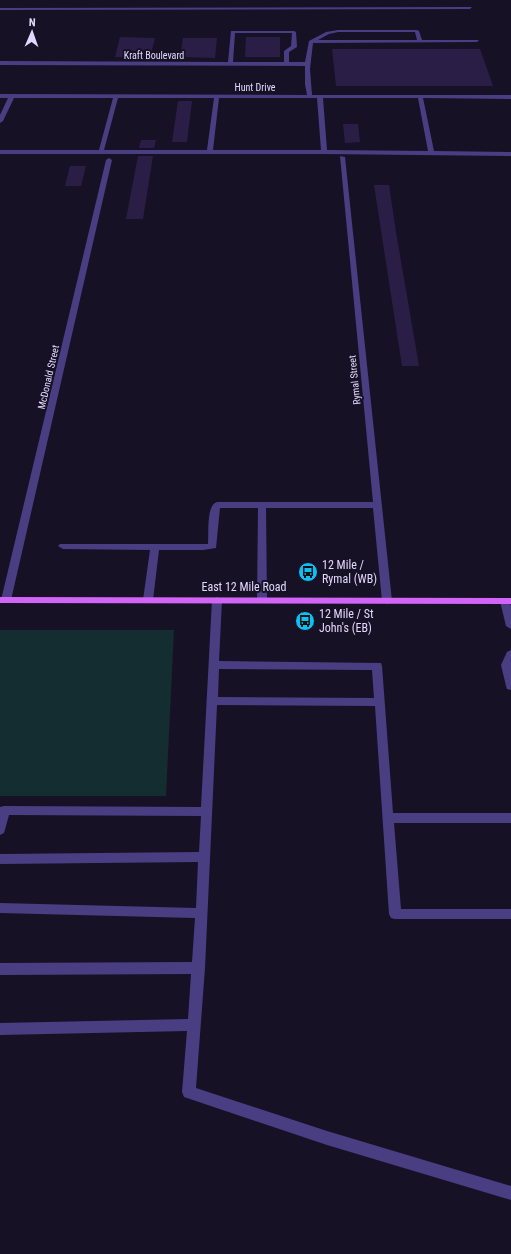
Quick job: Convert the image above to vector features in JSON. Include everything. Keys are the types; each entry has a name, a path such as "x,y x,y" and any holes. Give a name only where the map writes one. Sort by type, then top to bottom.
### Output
{"main road":[{"name":"East 12 Mile Road","path":"3,600 508,601"}],"street":[{"path":"0,9 470,8"},
{"path":"311,42 328,33 346,31 417,31 420,41"},
{"path":"230,64 234,32 294,32 294,47 287,51 286,64"},
{"path":"311,42 477,41"},
{"path":"310,96 308,64 311,42"},
{"name":"Kraft Boulevard","path":"0,63 308,64"},
{"name":"Hunt Drive","path":"0,96 511,97"},
{"path":"0,122 12,96"},
{"path":"101,152 116,96"},
{"path":"210,152 217,96"},
{"path":"320,96 324,152"},
{"path":"420,96 432,154"},
{"path":"0,152 324,152 511,154"},
{"name":"Rymal Street","path":"342,157 387,601"},
{"name":"McDonald Street","path":"3,600 109,160"},
{"path":"64,546 203,548 213,546 214,509 217,505 377,506"},
{"path":"262,505 262,600"},
{"path":"148,600 155,547"},
{"path":"217,600 199,968 189,1092 327,1138 511,1193"},
{"path":"508,601 511,626"},
{"path":"511,654 506,665 511,686"},
{"path":"214,665 377,666 395,914 511,914"},
{"path":"213,701 379,702"},
{"path":"0,830 4,810 207,812"},
{"path":"388,818 511,818"},
{"path":"0,859 205,858"},
{"path":"0,908 202,913"},
{"path":"0,968 199,968"},
{"path":"0,1029 194,1025"}],"green space":[{"path":"0,630 174,630 166,796 0,796"}],"building":[{"path":"120,37 155,38 150,57 115,57"},
{"path":"246,37 280,37 280,57 245,57"},
{"path":"183,38 217,38 215,58 180,57"},
{"path":"332,49 480,49 493,86 336,86"},
{"path":"178,101 192,101 187,142 172,142"},
{"path":"343,124 358,124 360,142 345,143"},
{"path":"141,140 156,140 154,148 139,148"},
{"path":"138,156 153,156 143,219 126,219"},
{"path":"70,166 86,166 81,186 65,186"},
{"path":"374,185 389,185 419,366 402,366"}],"place":[{"name":"12 Mile / Rymal (WB)","path":"308,572"},
{"name":"12 Mile / St John's (EB)","path":"305,621"}]}
